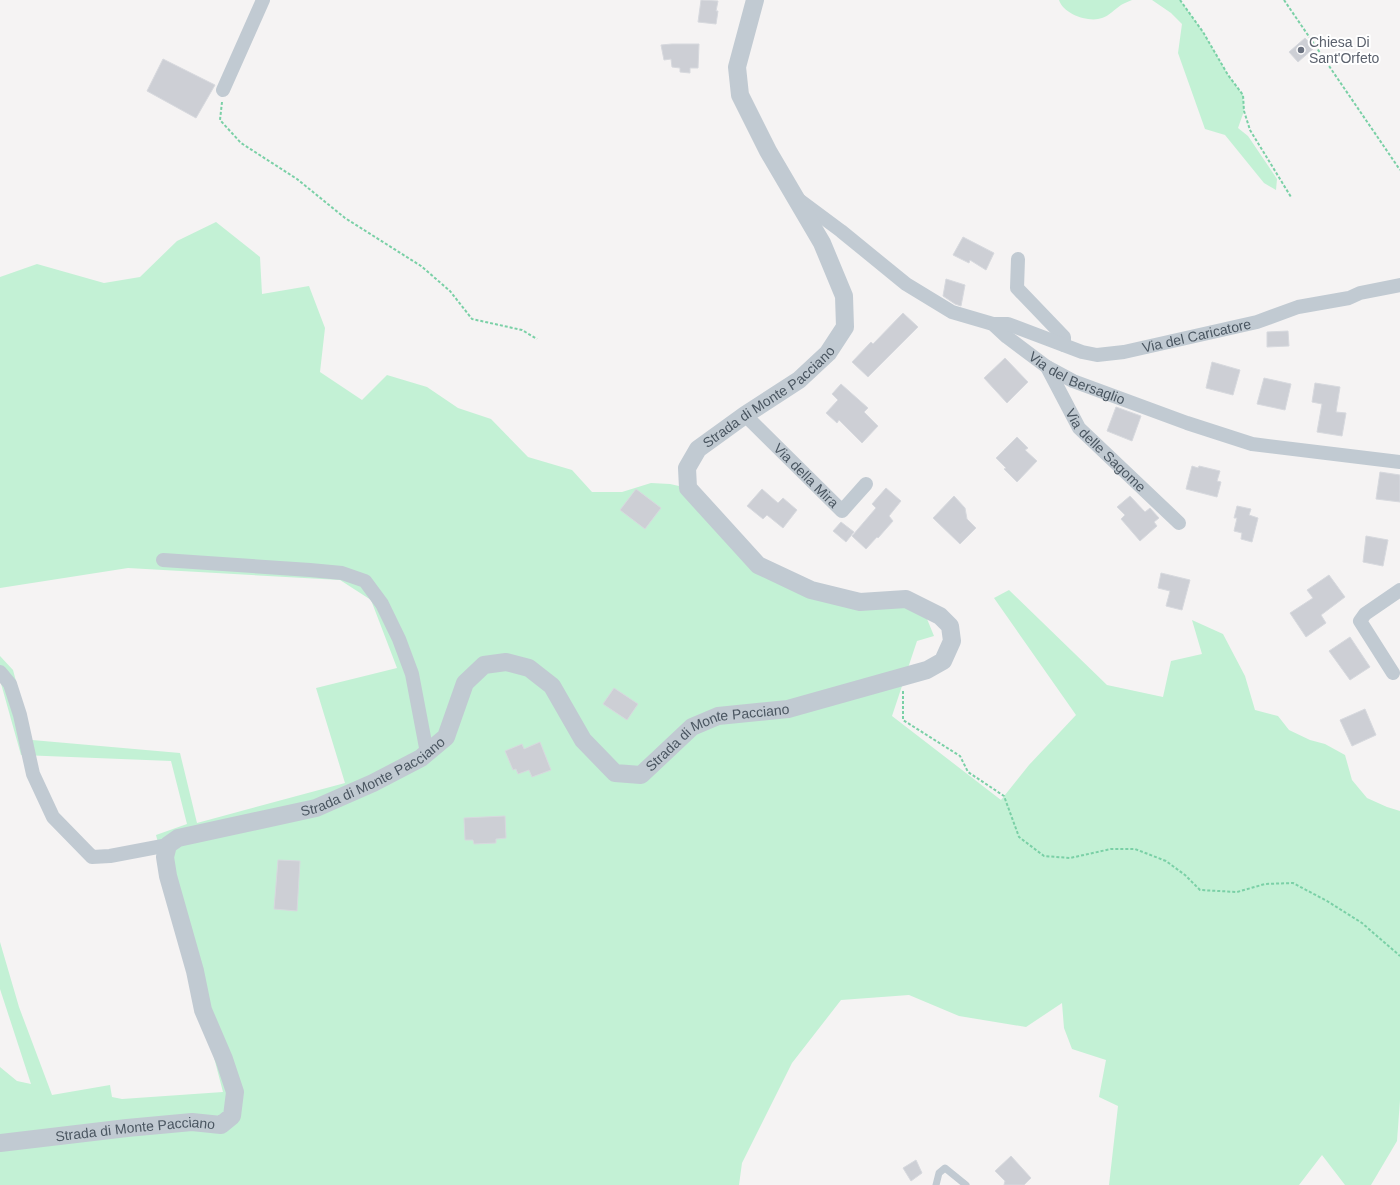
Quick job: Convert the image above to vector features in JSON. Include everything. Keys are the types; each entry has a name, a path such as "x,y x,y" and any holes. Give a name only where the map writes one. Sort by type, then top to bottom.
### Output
{"street":[{"path":"223,90 263,0"},
{"name":"Strada di Monte Pacciano","path":"0,1143 192,1122 221,1125 232,1116 235,1092 224,1059 203,1010 195,971 168,876 165,857 168,845 178,838 316,808 373,783 421,758 446,737 465,683 484,665 506,662 530,668 552,686 583,740 615,773 641,775 692,727 718,716 788,709 926,670 943,661 952,641 950,626 940,616 906,599 860,602 811,590 758,565 688,488 687,468 698,449 745,415 799,380 828,353 845,327 844,296 822,243 768,150 740,95 737,67 755,0"},
{"name":"Via del Bersaglio","path":"796,198 842,231 906,284 952,312 993,324 1007,337 1047,367 1073,381 1187,423 1252,444 1400,462"},
{"path":"1018,259 1017,288 1064,337 1064,345"},
{"name":"Via del Caricatore","path":"993,324 1008,324 1082,352 1096,355 1124,352 1257,322 1298,307 1349,298 1360,293 1400,285"},
{"name":"Via delle Sagome","path":"1047,367 1079,428 1179,523"},
{"name":"Via della Mira","path":"745,415 842,511 866,484"},
{"path":"163,560 342,573 365,581 382,604 399,638 412,674 427,753"},
{"path":"1393,673 1360,621 1365,614 1400,590"},
{"path":"0,672 10,684 20,715 33,774 53,817 69,832 87,853 92,857 110,856 168,845"}],"lane":[{"path":"936,1185 939,1173 946,1168 966,1185"}],"path":[{"path":"1180,0 1203,32 1228,75 1243,95 1244,111 1250,130 1291,197"},
{"path":"1284,0 1400,170"},
{"path":"223,90 220,120 241,143 297,179 345,218 421,266 450,291 472,319 522,330 537,340"},
{"path":"904,676 903,720 960,756 968,772 1004,796 1019,837 1044,856 1070,858 1111,849 1135,849 1166,861 1185,874 1200,890 1237,892 1265,884 1293,883 1327,901 1362,923 1400,956"}],"green space":[{"path":"1059,0 1132,0 1121,5 1105,17 1090,19 1071,13 1061,5"},
{"path":"1152,0 1180,0 1203,32 1228,75 1243,95 1244,111 1238,128 1248,136 1277,179 1276,190 1264,183 1225,135 1205,129 1178,53 1182,24 1171,13"},
{"path":"216,222 260,257 262,294 309,286 325,328 320,372 362,400 387,375 427,387 458,408 491,419 528,457 572,470 592,492 622,492 651,483 670,484 688,488 758,565 811,590 906,599 925,614 934,636 917,641 892,716 1001,800 1029,765 1076,715 994,598 1009,590 1107,685 1163,697 1171,661 1202,654 1192,620 1223,634 1245,676 1255,710 1278,716 1289,730 1310,740 1325,744 1345,755 1352,780 1367,798 1400,811 1400,1100 1397,1141 1371,1185 1345,1185 1322,1155 1299,1185 1109,1185 1118,1106 1099,1097 1106,1060 1072,1049 1064,1028 1062,1003 1026,1027 959,1016 909,995 841,1000 792,1063 742,1163 739,1185 0,1185 0,1067 17,1081 31,1084 0,989 0,942 19,1007 52,1095 110,1085 112,1097 122,1099 223,1092 156,835 187,824 171,761 21,755 0,680 0,656 13,670 32,740 180,753 197,823 345,783 316,688 397,668 371,600 340,580 128,568 0,588 0,277 37,264 104,283 140,277 177,241"}],"building":[{"path":"701,0 718,1 716,24 698,22"},
{"name":"Chiesa Di Sant'Orfeto","path":"1305,38 1314,48 1298,62 1289,52"},
{"path":"699,44 698,68 690,68 690,73 680,72 680,68 672,67 671,59 664,60 661,45"},
{"path":"163,59 215,85 196,118 147,91"},
{"path":"963,237 994,253 986,270 970,260 969,263 953,255"},
{"path":"946,279 965,285 961,306 943,296"},
{"path":"903,313 918,327 868,377 852,362 871,342 873,344"},
{"path":"1288,331 1289,346 1267,347 1267,332"},
{"path":"1005,358 1028,382 1007,403 984,378"},
{"path":"1212,362 1240,370 1233,395 1206,388"},
{"path":"1264,378 1291,384 1285,410 1257,404"},
{"path":"1315,383 1340,387 1336,412 1346,413 1342,436 1317,432 1322,404 1312,402"},
{"path":"841,384 868,408 864,412 878,426 862,443 839,420 837,423 826,413 838,400 832,394"},
{"path":"1116,407 1141,416 1132,441 1107,431"},
{"path":"1017,437 1028,448 1025,450 1037,461 1017,482 1004,469 1006,468 996,458"},
{"path":"1192,466 1198,468 1199,466 1220,471 1217,481 1221,482 1217,497 1186,489"},
{"path":"1380,472 1400,475 1400,502 1376,499"},
{"path":"886,488 901,501 889,516 893,521 866,549 852,536 876,508 872,504"},
{"path":"636,489 661,508 645,529 620,510"},
{"path":"762,489 778,503 783,498 797,510 783,528 767,515 763,519 747,506"},
{"path":"954,496 965,508 967,519 976,528 960,544 933,518"},
{"path":"1130,496 1145,512 1150,508 1159,518 1154,522 1157,526 1140,541 1121,519 1125,515 1117,507"},
{"path":"1237,506 1251,509 1249,515 1258,518 1252,542 1241,539 1242,533 1234,531 1237,518 1234,518"},
{"path":"841,522 854,532 846,542 833,531"},
{"path":"1366,536 1388,540 1383,566 1363,562"},
{"path":"1161,573 1190,580 1182,610 1166,606 1170,591 1158,588"},
{"path":"1329,575 1345,597 1321,615 1326,623 1306,637 1290,613 1313,598 1307,590"},
{"path":"1350,637 1370,667 1350,680 1329,651"},
{"path":"614,688 638,704 627,720 603,704"},
{"path":"1365,709 1376,735 1352,746 1340,720"},
{"path":"540,742 551,770 532,777 529,770 518,774 516,769 513,770 505,751 522,744 524,749"},
{"path":"505,816 506,838 496,839 496,843 474,844 473,840 465,840 464,818"},
{"path":"278,860 300,861 297,911 274,909"},
{"path":"1011,1156 1031,1178 1024,1185 1004,1185 1005,1181 995,1171"},
{"path":"916,1160 922,1173 911,1181 903,1168"}],"place":[{"name":"Chiesa Di Sant'Orfeto","path":"1301,50"}]}
